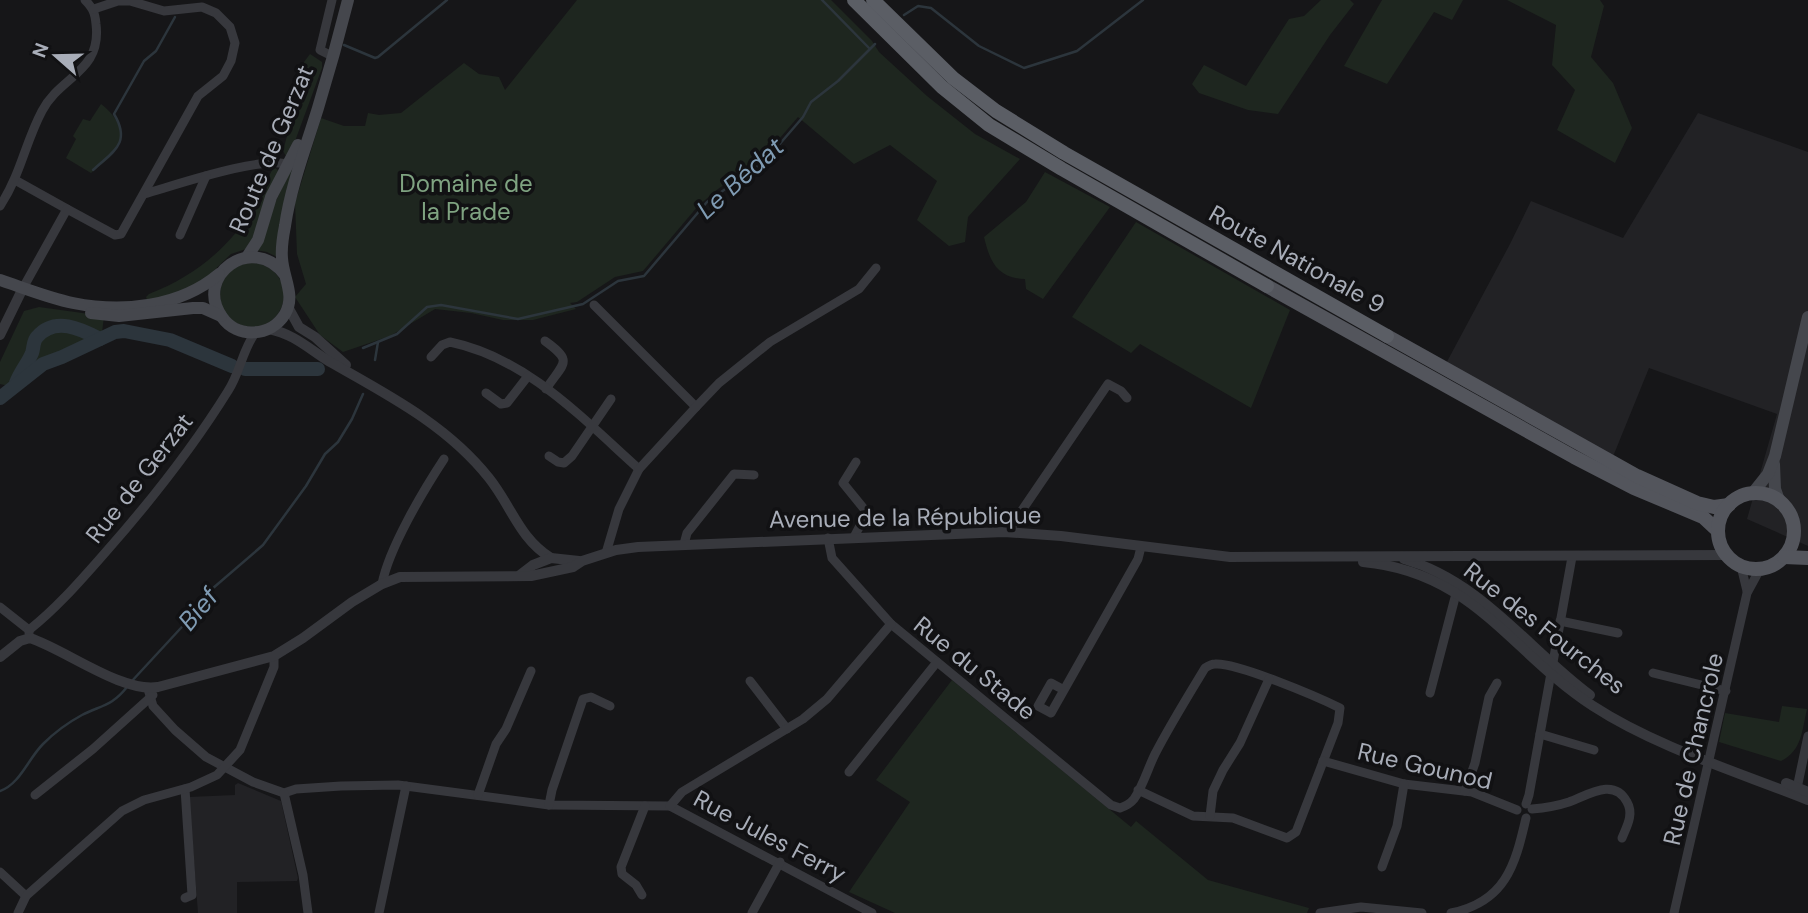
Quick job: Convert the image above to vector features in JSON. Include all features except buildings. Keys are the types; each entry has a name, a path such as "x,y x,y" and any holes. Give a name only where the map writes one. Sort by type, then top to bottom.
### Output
{"highway":[{"path":"854,0 963,105 1034,153 1267,286"},
{"name":"Route Nationale 9","path":"873,0 953,78 996,111 1064,153 1387,336"}],"main road":[{"name":"Route de Gerzat","path":"285,275 282,248 288,203 348,0"},
{"name":"Route de Gerzat","path":"247,257 258,240 271,197 290,165 332,56"},
{"path":"0,280 22,291 73,310 119,316 193,308 208,310 239,331 255,333 269,329 281,320 290,296 285,275 272,262 256,257 239,259 191,293 144,306 74,303 22,291 0,287"},
{"path":"220,316 216,307 215,286 225,268"},
{"path":"1267,286 1586,463 1658,499 1703,517 1718,531 1727,555 1741,566 1760,569 1771,566 1784,557 1792,544 1794,531 1790,515 1780,503 1775,489 1775,456"},
{"path":"1752,494 1768,474 1775,456 1808,317"},
{"name":"Route Nationale 9","path":"1387,336 1637,476 1697,503 1714,507 1729,505"},
{"path":"1718,531 1723,514 1736,500 1752,494 1766,495 1780,503"},
{"path":"1794,531 1808,542"},
{"path":"1784,557 1808,558"}],"street":[{"path":"0,206 15,180 33,129 46,104 55,91 82,71 92,56 98,37 94,9 86,0"},
{"path":"332,0 320,50 332,56"},
{"path":"15,180 115,235 121,234 198,96 223,76 232,61 235,43 230,27 216,13 202,7 164,11 130,1 118,1 94,9"},
{"path":"144,194 206,176 271,162 280,161 290,165"},
{"path":"180,235 206,176"},
{"path":"0,335 67,209"},
{"path":"606,553 619,509 639,469 696,407 719,383 770,342 859,289 876,268"},
{"path":"594,305 696,407"},
{"path":"288,307 299,327 370,383"},
{"path":"269,329 292,336 422,415 474,461 505,500 534,548 551,558"},
{"name":"Rue de Gerzat","path":"29,634 80,582 163,485 231,388 246,346 255,333"},
{"path":"545,341 564,357 562,366 546,388"},
{"path":"431,357 442,345 450,342 510,363 546,388 639,469"},
{"path":"486,393 501,404 507,403 528,376"},
{"path":"1010,532 1014,522 1108,384 1127,398"},
{"path":"549,456 564,463 580,446 611,399"},
{"path":"382,584 385,571 422,494 444,459"},
{"path":"853,537 864,518 865,510 843,483 856,461"},
{"path":"684,544 687,533 734,474 754,475"},
{"path":"521,530 533,565 546,572"},
{"name":"Avenue de la République","path":"152,692 274,656 352,602 382,584 400,578 516,577 573,567 606,553 638,547 1010,532 1230,557 1469,556"},
{"name":"Rue du Stade","path":"828,538 832,558 891,624 1111,805 1120,808 1130,804 1138,790"},
{"path":"1065,690 1139,559 1141,547"},
{"name":"Rue des Fourches","path":"1391,555 1458,589 1552,667 1592,706 1627,726 1800,792 1808,800"},
{"path":"1425,572 1469,556 1727,555"},
{"name":"Avenue de la République","path":"1315,557 1425,572"},
{"path":"1451,913 1469,909 1498,889 1509,875 1517,857 1526,818 1519,816 1525,808 1572,557"},
{"name":"Avenue de la République","path":"516,577 533,565 551,558 582,561"},
{"name":"Rue de Chancrole","path":"1741,566 1748,593"},
{"name":"Rue de Chancrole","path":"1674,913 1748,593 1760,569"},
{"path":"1430,693 1458,589"},
{"path":"0,607 29,634 123,682 152,692 35,795"},
{"path":"1560,621 1618,633"},
{"path":"670,806 682,792 787,729 827,699 891,624"},
{"path":"0,657 29,634"},
{"path":"18,913 26,896 122,811 144,800 204,783 225,768 240,750 274,667 274,656"},
{"path":"849,772 937,662"},
{"path":"1216,664 1234,667 1269,679 1317,696 1340,708 1338,723 1296,832 1286,838 1233,818 1193,816 1138,790 1156,752 1205,667 1216,664"},
{"path":"478,795 496,744 506,729 531,671"},
{"path":"1653,673 1726,691"},
{"path":"1210,816 1213,791 1240,743 1269,679"},
{"path":"750,681 787,729"},
{"path":"1465,791 1475,763 1489,696 1497,683"},
{"name":"Rue Jules Ferry","path":"152,692 153,706 206,757 253,782 284,793 296,789 341,786 406,786 549,805 670,806 780,862 867,912"},
{"path":"549,805 583,699 591,697 610,706"},
{"path":"1540,734 1594,750"},
{"path":"1800,792 1808,737"},
{"name":"Rue Gounod","path":"1324,761 1404,785 1465,791 1525,808"},
{"path":"1382,867 1397,826 1404,785"},
{"path":"379,913 406,786"},
{"path":"1525,808 1555,806 1592,790 1610,788 1623,795 1630,806 1630,822 1622,838"},
{"path":"185,789 192,895 185,898"},
{"path":"284,793 303,875 308,913"},
{"path":"642,895 636,885 622,874 621,867 645,806"},
{"path":"752,913 780,862"},
{"path":"0,872 26,896"},
{"path":"1320,913 1362,907 1422,913"}],"shaded area":[{"path":"1698,113 1808,152 1808,546 1747,519 1777,414 1649,368 1612,459 1442,371 1531,201 1623,238"},
{"path":"238,783 281,801 298,878 297,881 237,882 237,913 198,913 189,797 235,795 235,785"}],"green space":[{"name":"Domaine de la Prade","path":"577,0 831,0 872,41 879,52 927,96 975,134 1020,159 968,217 965,242 949,246 917,220 937,181 890,145 854,164 798,117 761,160 698,206 643,271 615,277 577,302 570,303 576,309 533,320 503,320 435,309 390,336 343,352 320,335 295,297 306,284 297,254 295,203 321,118 344,126 365,126 368,113 401,113 464,63 479,74 499,77 505,90"},
{"path":"1321,0 1350,0 1354,4 1330,35 1278,114 1248,110 1199,93 1192,84 1204,65 1246,86 1289,19 1304,16"},
{"path":"1382,0 1463,0 1452,20 1434,12 1387,84 1344,66"},
{"path":"1507,0 1600,0 1604,6 1591,57 1613,83 1632,128 1615,163 1557,130 1575,90 1552,65 1556,25"},
{"path":"310,54 322,62 322,68 291,152 286,156 283,151 304,62"},
{"path":"101,104 117,122 121,136 115,151 91,173 66,158 76,139 73,136 83,119 90,121"},
{"path":"293,164 277,257 256,250"},
{"path":"274,167 281,173 258,229 246,249 231,254 200,284 148,302 146,297 149,294 181,279 222,248 255,206"},
{"path":"1045,172 1110,207 1043,299 1026,289 1025,279 1008,276 996,267 984,237 1026,202"},
{"path":"1136,222 1290,310 1251,408 1140,344 1131,353 1072,317"},
{"path":"246,263 258,263 275,272 282,283 282,307 275,318 258,327 246,327 234,322 225,313 220,301 220,289 225,277 234,268"},
{"path":"39,307 104,316 102,333 28,372 13,387 0,384 0,362 24,311"},
{"path":"952,680 1131,827 1136,821 1208,880 1309,908 1307,913 895,913 849,892 910,802 876,780"},
{"path":"1782,706 1807,709 1797,746 1781,761 1719,742 1725,713 1779,722"}],"waterway":[{"path":"344,45 378,57 447,0"},
{"path":"822,0 869,48"},
{"name":"Le Bédat","path":"904,15 918,6 931,8 979,46 1024,68 1077,51 1143,0"},
{"path":"93,170 117,146 121,133 114,114 144,61 156,51 175,17"},
{"name":"Le Bédat","path":"363,348 397,334 427,307 441,305 518,319 583,304 618,281 644,276 707,202 765,161 803,117 811,102 838,81 875,44"},
{"path":"16,383 32,353 34,342 44,331 52,327 68,326 100,339"},
{"name":"Le Bédat","path":"0,398 43,364 115,332 124,331 170,340 232,366"},
{"name":"Bief","path":"375,360 378,342"},
{"name":"Le Bédat","path":"245,369 318,369"},
{"name":"Bief","path":"131,682 192,616 205,595 263,545 306,486 325,454 338,442 363,394"},
{"name":"Bief","path":"0,791 13,783 47,740 82,715 111,702 127,687"}]}
